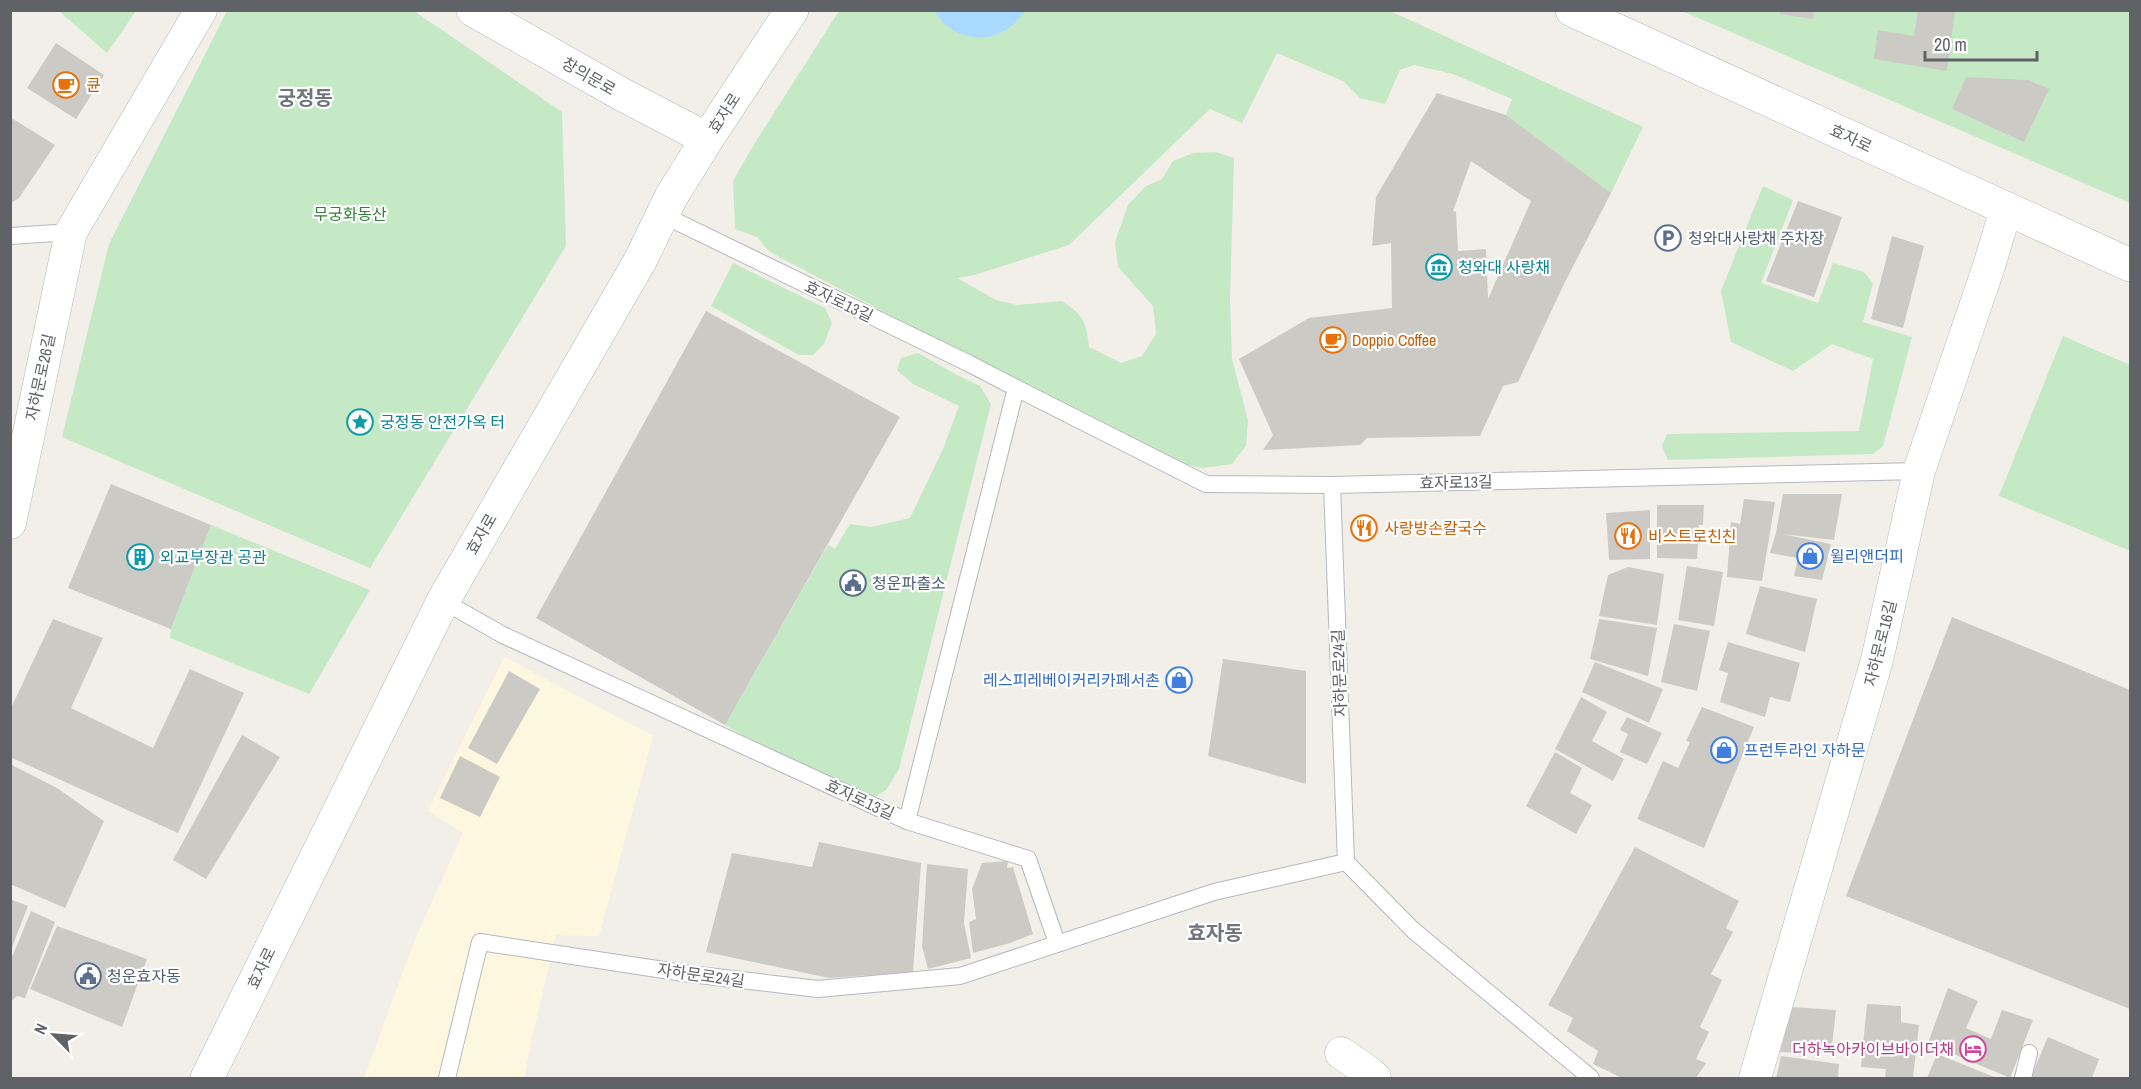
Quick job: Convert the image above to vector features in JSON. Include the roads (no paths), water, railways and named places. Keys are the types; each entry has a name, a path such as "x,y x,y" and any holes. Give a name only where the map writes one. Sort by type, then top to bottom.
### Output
{"street":[{"name":"자하문로26길","path":"10,523 71,232 201,10"},
{"name":"창의문로","path":"473,10 622,95 707,139"},
{"name":"효자로","path":"207,1078 442,601 640,261 663,215 707,139 792,10"},
{"name":"효자로","path":"1572,10 2130,265"},
{"name":"자하문로16길","path":"1755,1078 1877,660 1919,471 1989,266 2006,209"},
{"path":"1341,1053 1375,1078"}],"lane":[{"name":"효자로13길","path":"663,215 970,364 1206,484 1332,485 1919,471"},
{"path":"10,236 71,232"},
{"name":"효자로13길","path":"442,601 503,635 907,821 1016,388"},
{"name":"자하문로24길","path":"447,1078 480,942 690,974 818,989 960,976 1214,892 1346,862 1332,485"},
{"path":"907,821 1028,859 1057,943"},
{"path":"1346,862 1413,930 1592,1078"},
{"path":"2023,1078 2029,1053"}],"water":[{"path":"935,11 1025,11 1014,24 1004,31 991,36 972,37 954,31 940,19"}],"place":[{"name":"큔","path":"66,85"},
{"name":"청와대사랑채 주차장","path":"1668,238"},
{"name":"청와대 사랑채","path":"1439,267"},
{"name":"Doppio Coffee","path":"1333,340"},
{"name":"궁정동 안전가옥 터","path":"360,422"},
{"name":"사랑방손칼국수","path":"1364,528"},
{"name":"비스트로친친","path":"1628,536"},
{"name":"윌리앤더피","path":"1810,556"},
{"name":"외교부장관 공관","path":"140,557"},
{"name":"청운파출소","path":"853,583"},
{"name":"레스피레베이커리카페서촌","path":"1179,680"},
{"name":"프런투라인 자하문","path":"1724,750"},
{"name":"청운효자동","path":"88,976"},
{"name":"더하녹아카이브바이더채","path":"1973,1049"}],"district":[{"name":"궁정동","path":"305,97"},
{"name":"효자동","path":"1215,932"}],"park label":[{"name":"무궁화동산","path":"350,214"}]}
